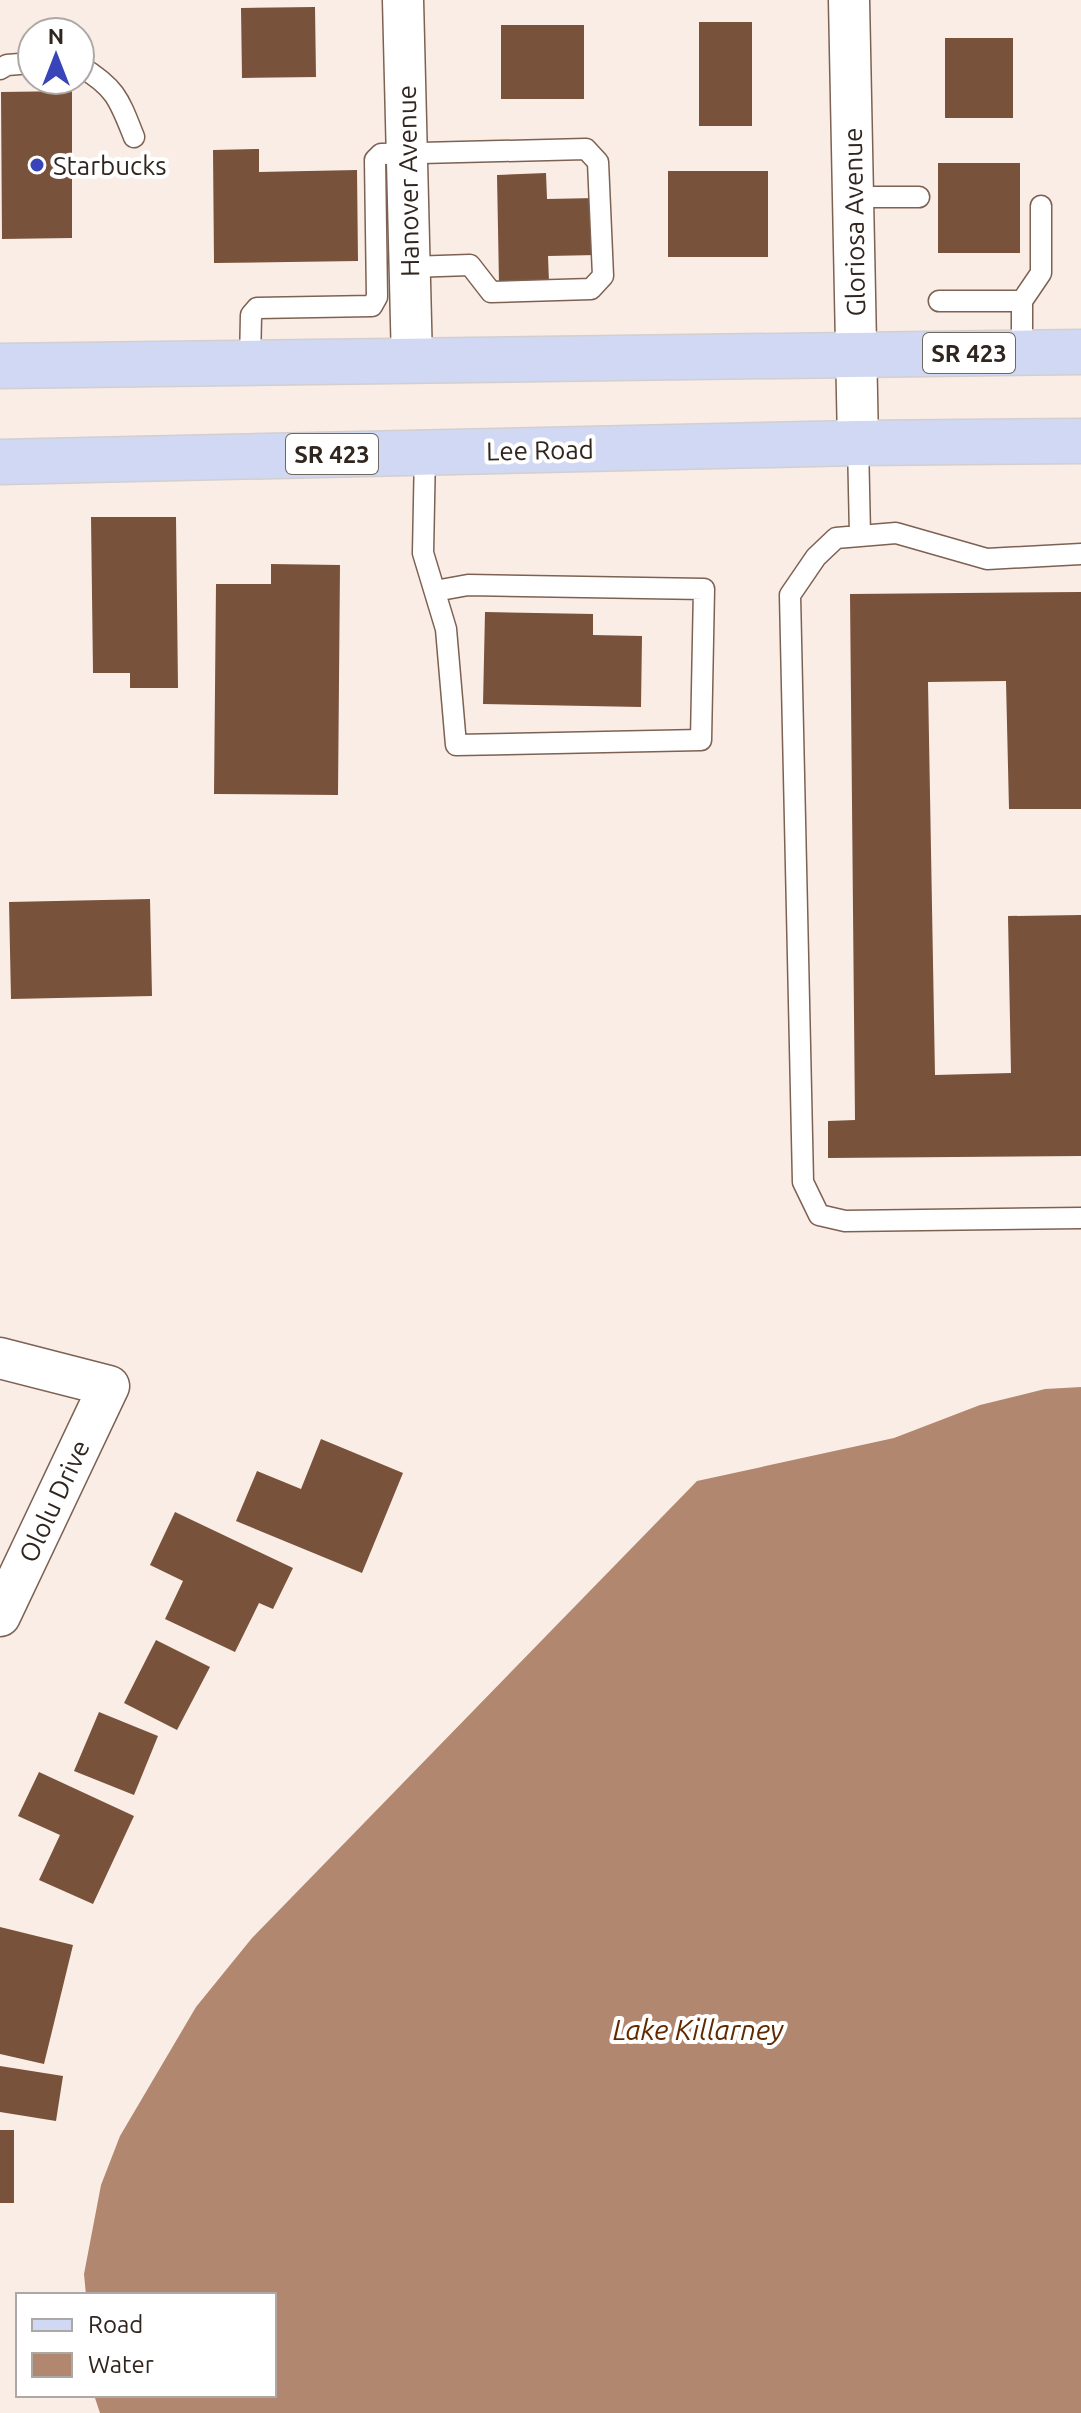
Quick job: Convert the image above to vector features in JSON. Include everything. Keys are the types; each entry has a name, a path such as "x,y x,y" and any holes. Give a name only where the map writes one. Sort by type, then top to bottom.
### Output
{"main road":[{"name":"SR 423","path":"0,366 1081,352"},
{"name":"Lee Road","path":"0,462 1081,441"}],"street":[{"name":"Hanover Avenue","path":"403,0 412,362"},
{"name":"Gloriosa Avenue","path":"849,0 858,443"},
{"name":"Ololu Drive","path":"0,1358 109,1386 0,1616"}],"lane":[{"path":"96,77 110,86 134,137"},
{"path":"250,364 251,315 257,308 372,306 377,297 375,160 381,154 586,149 598,162 603,276 591,289 491,292 470,265 410,267"},
{"path":"853,197 919,197"},
{"path":"1022,353 1022,301 1041,273 1041,206"},
{"path":"939,301 1022,301"},
{"path":"858,443 860,535"},
{"path":"425,452 423,553 446,629 456,745 701,740 704,589 468,585 435,591"},
{"path":"1081,554 987,559 896,533 836,538 816,557 790,595 803,1182 819,1215 845,1221 1081,1218"}],"water":[{"name":"Lake Killarney","path":"1081,1387 1081,2413 100,2413 95,2397 276,2397 276,2293 86,2293 84,2274 101,2185 120,2136 196,2007 252,1938 697,1481 894,1438 980,1405 1045,1389"}],"building":[{"path":"315,7 316,77 242,78 241,8"},
{"path":"699,22 752,22 752,126 699,126"},
{"path":"501,25 584,25 584,99 501,99"},
{"path":"945,38 1013,38 1013,118 945,118"},
{"name":"Starbucks","path":"1,92 16,92 16,96 72,96 72,238 2,239"},
{"path":"259,149 259,172 357,170 358,261 214,263 213,150"},
{"path":"938,163 1020,163 1020,253 938,253"},
{"path":"668,171 768,171 768,257 668,257"},
{"path":"546,173 547,199 596,198 597,255 548,256 549,282 499,283 497,175"},
{"path":"91,517 176,517 178,688 130,688 130,673 93,673"},
{"path":"271,564 340,565 338,795 214,794 216,584 271,584"},
{"path":"1081,592 1081,809 1009,809 1006,681 928,682 935,1075 1011,1073 1008,916 1081,915 1081,1156 828,1158 828,1121 855,1120 850,594"},
{"path":"485,612 593,614 593,635 642,636 641,707 483,704"},
{"path":"150,899 152,996 11,999 9,902"},
{"path":"321,1439 403,1473 362,1573 236,1521 257,1471 301,1489"},
{"path":"175,1512 293,1568 273,1609 259,1603 235,1652 165,1619 183,1581 150,1565"},
{"path":"156,1640 210,1667 177,1730 124,1703"},
{"path":"99,1712 158,1736 134,1795 74,1771"},
{"path":"39,1772 134,1816 93,1904 39,1880 60,1835 18,1816"},
{"path":"0,1927 73,1945 44,2064 0,2054"},
{"path":"0,2066 63,2076 56,2121 0,2112"},
{"path":"0,2130 14,2130 14,2203 0,2203"}],"place":[{"name":"Starbucks","path":"37,165"}]}
